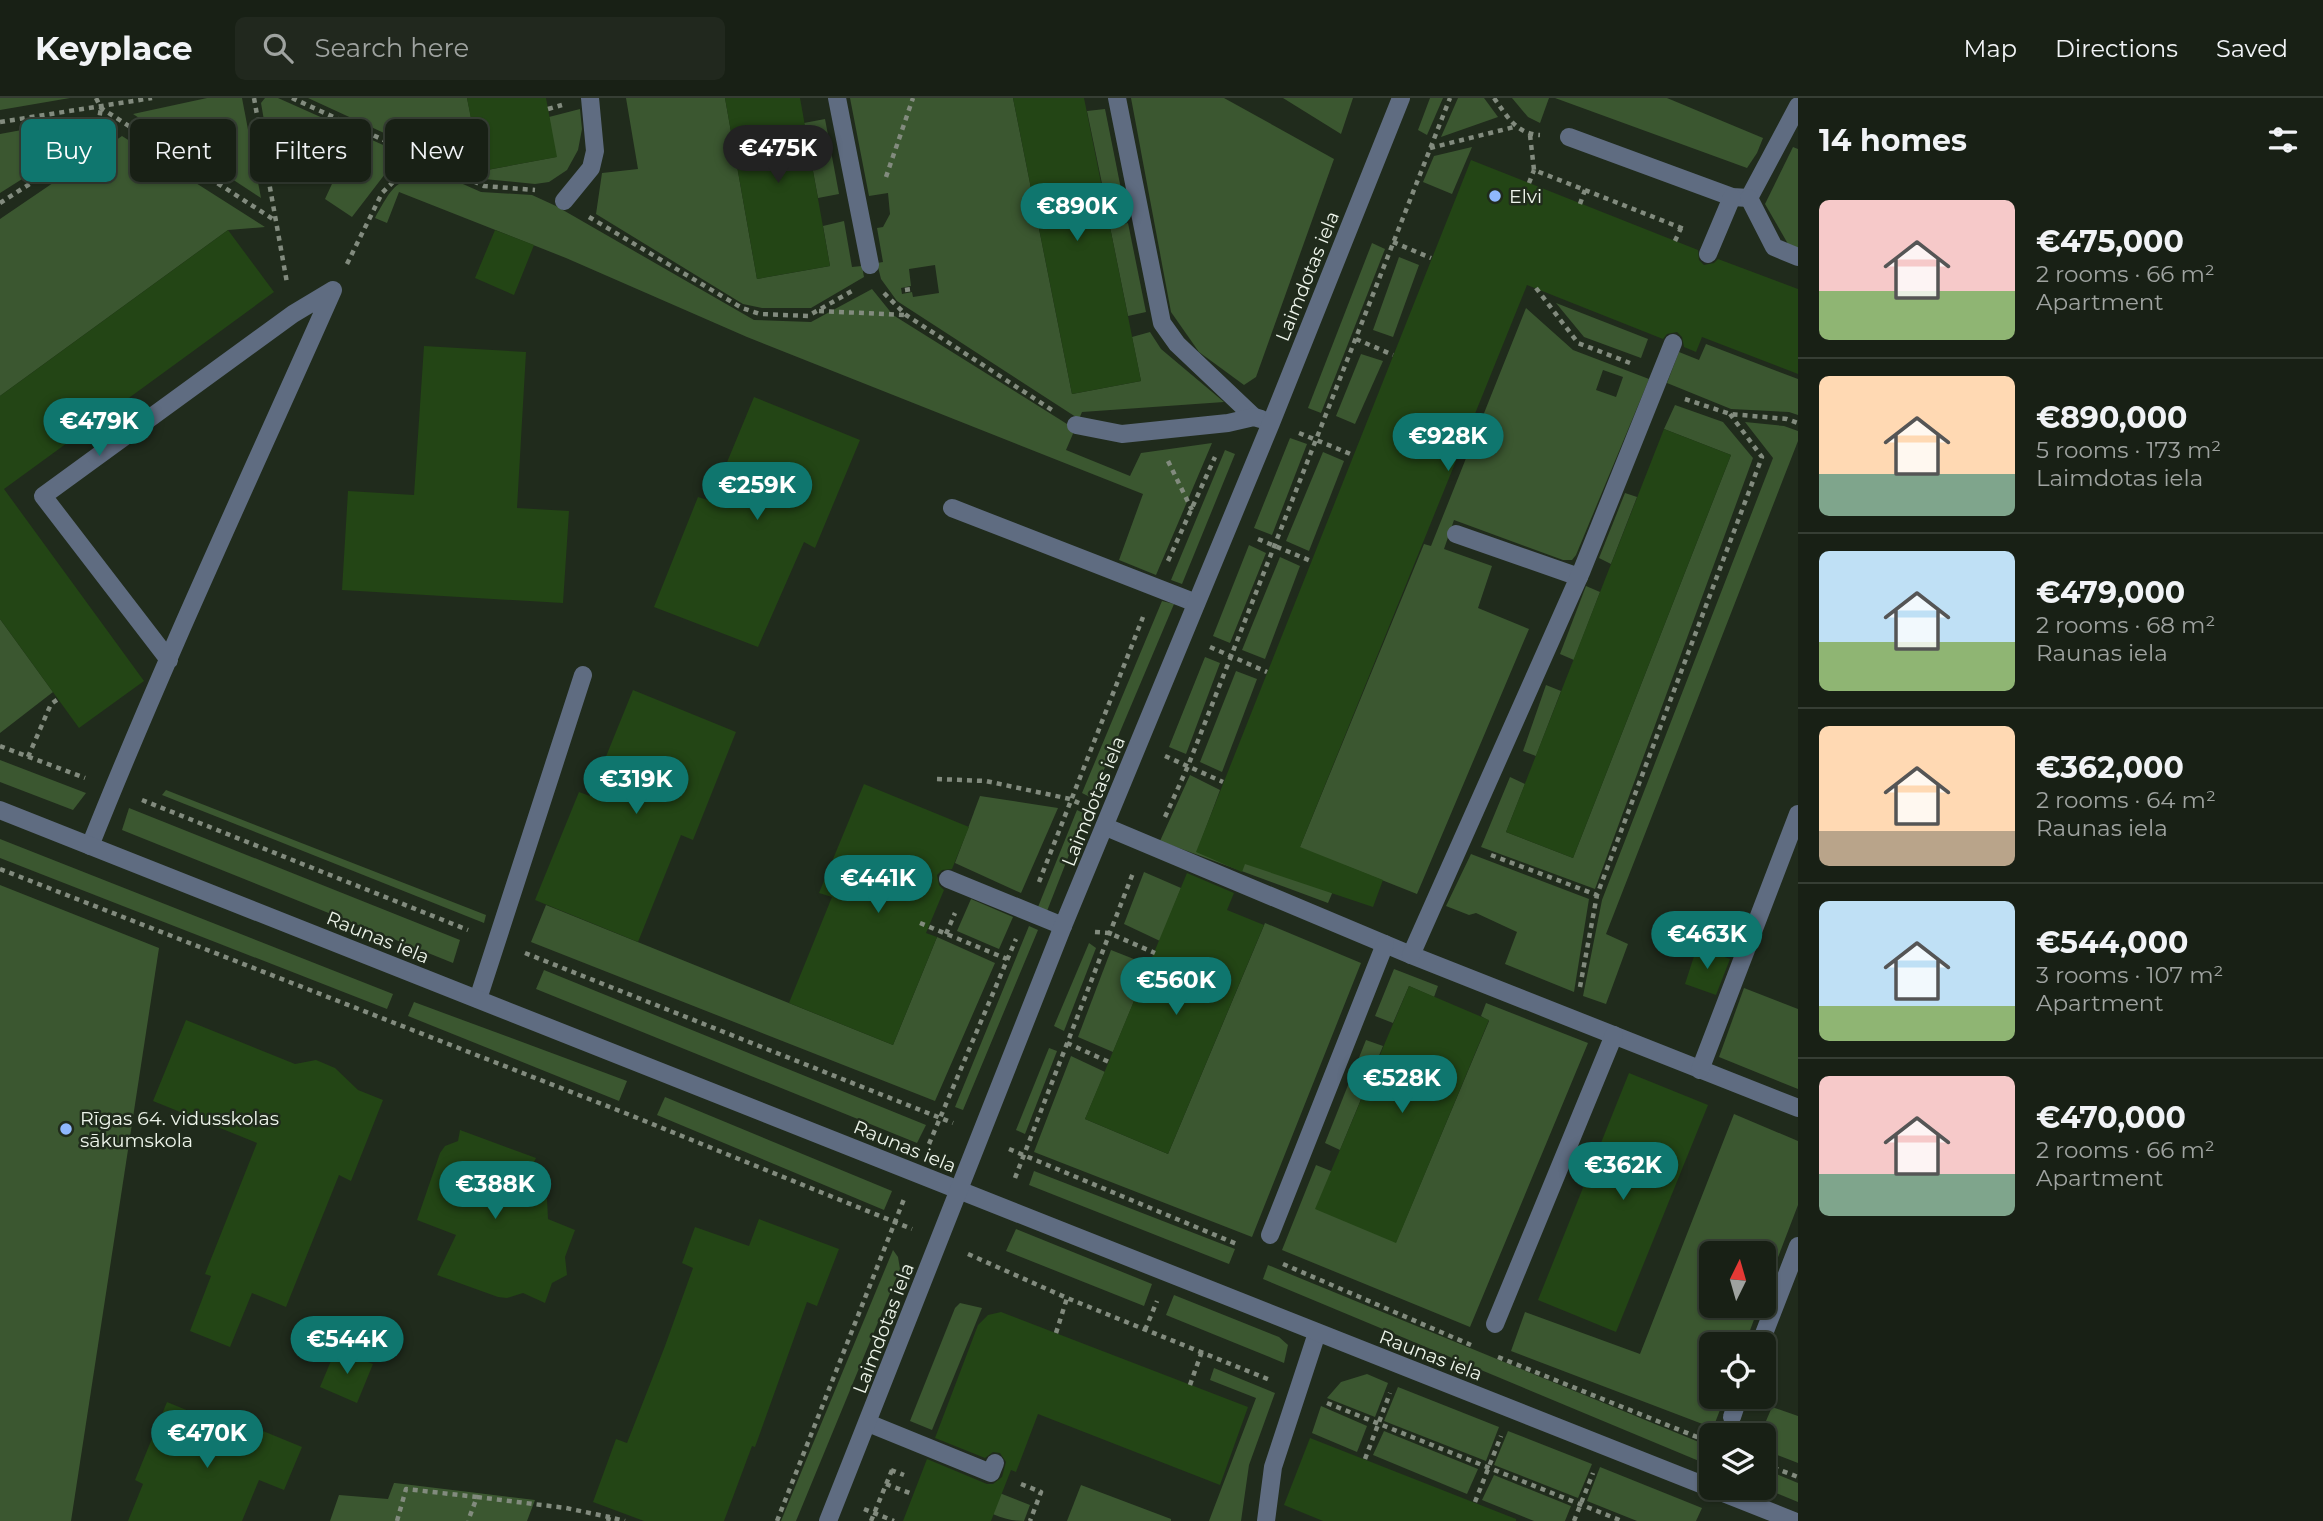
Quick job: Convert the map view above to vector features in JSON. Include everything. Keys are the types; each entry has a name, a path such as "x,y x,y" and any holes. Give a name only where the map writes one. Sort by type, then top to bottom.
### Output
{"street":[{"path":"564,201 591,168 596,151 590,98"},
{"path":"837,98 870,265"},
{"path":"1117,98 1162,323 1177,344 1263,420"},
{"name":"Laimdotas iela","path":"828,1521 1063,926 1227,527 1263,420 1401,98"},
{"path":"1708,254 1740,197 1798,106"},
{"path":"1569,137 1740,197 1774,247 1798,257"},
{"path":"170,660 43,496 293,314 333,290"},
{"path":"90,846 113,788 333,290"},
{"path":"1411,955 1579,577 1673,343"},
{"path":"1076,425 1122,434 1263,420"},
{"path":"952,508 1196,603"},
{"path":"1456,534 1579,577"},
{"path":"478,999 583,676"},
{"name":"Raunas iela","path":"0,810 1794,1521"},
{"path":"1700,1070 1798,814"},
{"path":"1105,827 1411,955 1798,1108"},
{"path":"948,879 1063,926"},
{"path":"1270,1235 1385,944"},
{"path":"1496,1324 1615,1035"},
{"path":"1765,1332 1798,1245"},
{"path":"1266,1521 1273,1467 1317,1333"},
{"path":"1731,1417 1734,1409"},
{"path":"868,1423 993,1468"}],"path":[{"path":"0,203 95,142 100,108 96,98"},
{"path":"0,122 152,98"},
{"path":"254,98 293,314"},
{"path":"884,182 913,98"},
{"path":"1003,1208 1138,860 1160,827 1188,766 1450,98"},
{"path":"1429,149 1514,127 1494,98"},
{"path":"100,108 276,221"},
{"path":"1529,183 1534,170 1530,135"},
{"path":"1534,170 1691,232"},
{"path":"333,290 382,193 393,182"},
{"path":"1580,204 1586,190"},
{"path":"1675,241 1681,228"},
{"path":"1393,242 1432,258"},
{"path":"870,265 874,279 881,289 906,315 1076,425"},
{"path":"1536,288 1578,343 1730,414 1787,419 1798,423"},
{"path":"905,290 912,289"},
{"path":"818,311 906,315"},
{"path":"1356,339 1393,355"},
{"path":"1574,1019 1597,895 1762,457 1730,414"},
{"path":"1263,420 1353,455"},
{"path":"777,1521 894,1222 1027,913 1156,586 1192,510 1228,423"},
{"path":"1156,431 1192,510"},
{"path":"1227,527 1311,561"},
{"path":"1183,636 1267,672"},
{"path":"28,757 51,704 58,699"},
{"path":"1139,744 1223,782"},
{"path":"0,746 113,788 941,1117 1023,1156 1472,1345"},
{"path":"937,779 986,781 1070,799"},
{"path":"1460,843 1597,895"},
{"path":"0,869 625,1113 940,1240 1068,1298 1622,1521"},
{"path":"920,923 1007,960"},
{"path":"1063,926 1109,933 1154,953"},
{"path":"1067,1043 1108,1062"},
{"path":"1261,1254 1270,1235"},
{"path":"1056,1333 1068,1298"},
{"path":"1190,1385 1202,1351"},
{"path":"1497,1356 1699,1438"},
{"path":"1365,1459 1400,1366"},
{"path":"1475,1502 1512,1410"},
{"path":"1574,1521 1603,1446"},
{"path":"871,1521 895,1462"},
{"path":"993,1468 1041,1492 1030,1521"},
{"path":"1776,1469 1798,1477"},
{"path":"886,1484 912,1493"},
{"path":"397,1521 406,1489 566,1508 625,1521"},
{"path":"467,1521 477,1497"}],"green space":[{"path":"0,98 70,98 0,110"},
{"path":"207,98 242,98 250,140 250,182 258,182 261,198 236,182 236,119 141,119 133,114"},
{"path":"265,98 278,98 325,119 264,119 261,103"},
{"path":"308,98 467,98 471,119 385,119 385,133 371,127 371,119 354,119"},
{"path":"626,98 725,98 757,279 830,266 823,226 844,221 852,267 862,266 864,277 811,308 762,308 743,304 596,214 602,173 638,169"},
{"path":"850,98 1013,98 1072,394 1141,381 1132,337 1150,332 1161,349 1224,402 1082,412 1079,419 897,301 881,279 877,263 883,262 877,228 883,227 890,214 888,193 869,196","holes":["935,265 939,293 913,297 912,292 902,294 901,288 911,286 909,269"]},
{"path":"1131,98 1224,98 1334,159 1256,377 1244,385 1199,352 1171,312"},
{"path":"1283,98 1353,98 1341,134"},
{"path":"1430,98 1443,98 1427,135 1418,130"},
{"path":"1458,98 1484,98 1498,117 1441,137"},
{"path":"1512,98 1549,98 1540,123 1528,117"},
{"path":"1555,98 1667,98 1763,138 1747,168"},
{"path":"580,109 582,129 578,150 567,170 549,182 535,184 488,179 488,170 556,157 549,117"},
{"path":"1105,109 1122,194 1105,198 1087,111"},
{"path":"825,119 839,194 818,198 804,123"},
{"path":"21,130 21,180 0,193 0,134"},
{"path":"122,136 130,141 130,182 194,182 265,227 228,230 0,396 0,219 54,182 116,182 116,140"},
{"path":"371,140 385,146 385,174 352,217 325,199 333,182 371,182"},
{"path":"1472,147 1452,194 1423,182 1434,156"},
{"path":"1793,147 1798,149 1798,248 1788,244 1765,204"},
{"path":"458,182 481,192 532,195 556,206 754,320 811,322 872,289 893,315 1075,429 1066,450 1130,476 1141,453 1212,443 1156,575 1119,560 1143,494 747,337 566,258 399,192 387,223 375,218 399,184"},
{"path":"1128,223 1146,312 1128,316 1110,227"},
{"path":"1372,243 1385,249 1321,413 1308,408"},
{"path":"1399,257 1419,265 1393,337 1373,330"},
{"path":"1556,303 1648,339 1641,358 1584,337"},
{"path":"1526,308 1573,350 1649,379 1572,560 1563,560 1454,520 1444,549 1492,566 1478,608 1529,629 1417,894 1344,865 1328,903 1160,841 1190,775 1220,790 1201,841 1288,876 1424,544 1431,546","holes":["1603,370 1623,377 1616,397 1596,390"]},
{"path":"1706,344 1798,379 1798,415 1789,412 1731,409 1667,383 1679,352 1699,360"},
{"path":"1361,354 1383,361 1355,424 1336,416"},
{"path":"1675,405 1723,422 1753,458 1595,889 1481,847 1510,777 1525,784 1506,832 1573,858 1731,455 1664,429"},
{"path":"1745,422 1784,426 1798,431 1798,441 1606,934 1628,944 1606,1004 1583,996 1602,900 1773,458"},
{"path":"1290,438 1307,444 1272,535 1254,528"},
{"path":"1225,450 1235,454 1182,584 1171,580"},
{"path":"1323,452 1344,461 1309,551 1286,541"},
{"path":"1625,493 1637,497 1611,564 1599,558"},
{"path":"1249,545 1266,553 1230,643 1213,636"},
{"path":"1280,557 1300,566 1265,659 1242,650"},
{"path":"1586,586 1600,592 1574,660 1560,654"},
{"path":"1162,601 1174,604 1092,798 1082,793"},
{"path":"0,619 53,692 0,733"},
{"path":"1205,657 1220,663 1186,754 1169,747"},
{"path":"1236,671 1257,679 1222,772 1200,762"},
{"path":"1546,685 1561,691 1536,756 1523,751"},
{"path":"0,760 86,793 73,810 0,782"},
{"path":"166,790 486,915 484,923 162,795"},
{"path":"980,796 1058,808 1021,893 955,863"},
{"path":"129,808 460,940 453,963 122,830"},
{"path":"1077,810 1085,814 1047,911 1038,907"},
{"path":"0,839 393,994 387,1009 0,858"},
{"path":"1471,854 1589,899 1574,992 1505,964 1517,932 1476,913 1469,915 1446,906"},
{"path":"1144,872 1181,888 1160,941 1124,924"},
{"name":"Rīgas 64. vidusskolas sākumskola","path":"0,885 159,948 71,1521 0,1521"},
{"path":"971,899 1013,917 999,949 957,931"},
{"path":"546,905 893,1045 937,937 995,963 935,1101 531,942"},
{"path":"1265,923 1361,963 1252,1237 1034,1152 1071,1056 1105,1072 1085,1119 1168,1154"},
{"path":"1029,926 1038,930 963,1110 955,1107"},
{"path":"1089,943 1096,948 1064,1031 1054,1026"},
{"path":"1111,950 1149,965 1113,1052 1078,1037"},
{"path":"1394,969 1438,986 1434,997 1409,986 1393,1023 1375,1016"},
{"path":"544,970 926,1125 917,1143 536,989"},
{"path":"1744,988 1798,1009 1798,1089 1719,1057"},
{"path":"414,1002 627,1081 619,1101 408,1016"},
{"path":"1486,1003 1588,1043 1470,1327 1282,1250 1316,1165 1331,1171 1396,1242 1489,1021 1481,1016"},
{"path":"1366,1040 1383,1046 1340,1150 1325,1143"},
{"path":"1049,1048 1057,1051 1025,1134 1016,1130"},
{"path":"665,1097 892,1191 884,1210 657,1115"},
{"path":"1734,1114 1798,1141 1798,1205 1776,1263 1776,1241 1699,1241 1699,1318 1755,1318 1749,1332 1699,1332 1699,1409 1720,1409 1715,1423 1700,1423 1511,1351 1525,1312 1640,1354"},
{"path":"1034,1171 1235,1249 1229,1264 1029,1185"},
{"path":"1016,1229 1152,1284 1144,1306 1006,1251"},
{"path":"893,1250 898,1257 900,1269 796,1521 781,1521"},
{"path":"1268,1265 1699,1442 1699,1461 1263,1279"},
{"path":"1174,1295 1279,1337 1288,1345 1284,1363 1166,1315"},
{"path":"960,1303 982,1308 932,1430 910,1421 955,1308"},
{"path":"1214,1368 1275,1393 1249,1465 1241,1521 1209,1521 1256,1398 1210,1380"},
{"path":"1367,1374 1388,1383 1375,1417 1327,1398 1341,1382"},
{"path":"1398,1387 1499,1427 1486,1461 1384,1421"},
{"path":"1321,1406 1367,1426 1357,1452 1312,1433"},
{"path":"1771,1409 1798,1416 1798,1463 1776,1455 1776,1423 1765,1423"},
{"path":"1384,1431 1478,1469 1467,1494 1373,1455"},
{"path":"1508,1431 1592,1464 1578,1498 1494,1465"},
{"path":"1600,1467 1702,1508 1696,1521 1637,1521 1587,1501"},
{"path":"936,1468 1030,1505 1024,1521 1010,1520 986,1511"},
{"path":"1776,1474 1798,1483 1798,1502 1776,1493"},
{"path":"1494,1475 1571,1506 1565,1521 1534,1521 1482,1500"},
{"path":"394,1483 535,1500 527,1521 330,1521 339,1495 388,1499"},
{"path":"1081,1485 1171,1519 1171,1521 1067,1521"}],"building":[{"path":"467,98 546,98 557,157 488,170 488,119 471,119"},
{"path":"725,98 800,98 830,266 757,279"},
{"path":"1013,98 1084,98 1141,381 1072,394"},
{"path":"1471,160 1698,250 1699,260 1704,265 1714,263 1718,259 1798,289 1798,374 1702,337 1696,352 1684,347 1682,337 1677,332 1667,334 1663,339 1527,285 1300,847 1383,880 1373,907 1245,864 1242,872 1196,852"},
{"path":"228,230 274,292 4,489 144,681 79,728 0,619 0,396"},
{"path":"495,230 534,245 514,295 475,278"},
{"path":"424,346 526,352 517,508 569,511 563,603 342,590 348,491 414,495"},
{"path":"754,397 860,440 815,548 804,542 758,647 654,607 698,497 711,501"},
{"path":"1664,429 1731,455 1573,858 1506,832"},
{"path":"633,690 736,732 693,840 681,835 638,942 535,900 579,792 590,796"},
{"path":"864,784 969,827 952,869 942,870 937,875 939,885 944,890 926,933 937,937 893,1045 789,1003 832,897 819,893"},
{"path":"1187,873 1234,893 1227,910 1264,925 1168,1154 1085,1119"},
{"path":"1697,947 1730,959 1716,995 1685,984"},
{"path":"1409,986 1489,1020 1396,1243 1315,1209"},
{"path":"186,1020 295,1064 316,1060 335,1068 358,1090 383,1100 351,1181 339,1175 286,1307 252,1293 230,1347 190,1331 211,1276 205,1274 257,1143 153,1101"},
{"path":"1629,1073 1708,1105 1616,1332 1538,1300"},
{"path":"460,1130 536,1158 529,1173 547,1199 548,1219 575,1230 565,1257 567,1275 552,1283 545,1303 523,1293 507,1298 498,1297 437,1275 456,1235 417,1220 440,1153 445,1146 458,1141"},
{"path":"759,1219 839,1249 817,1306 807,1302 755,1447 752,1446 724,1521 644,1521 593,1502 616,1439 627,1443 665,1346 693,1268 682,1263 695,1227 749,1246"},
{"path":"1001,1312 1248,1407 1220,1485 1038,1414 1016,1472 1011,1470 991,1521 903,1521 927,1459 987,1484 993,1484 1002,1477 1006,1462 1000,1453 993,1452 985,1458 935,1438 978,1325 988,1315"},
{"path":"336,1349 373,1364 357,1403 320,1387"},
{"path":"167,1402 259,1440 263,1431 302,1447 284,1490 259,1480 242,1521 128,1521 143,1484 135,1480"},
{"path":"1310,1438 1516,1521 1323,1521 1284,1505"}],"place":[{"name":"Elvi","path":"1495,196"},
{"name":"Rīgas 64. vidusskolas sākumskola","path":"66,1129"}]}
